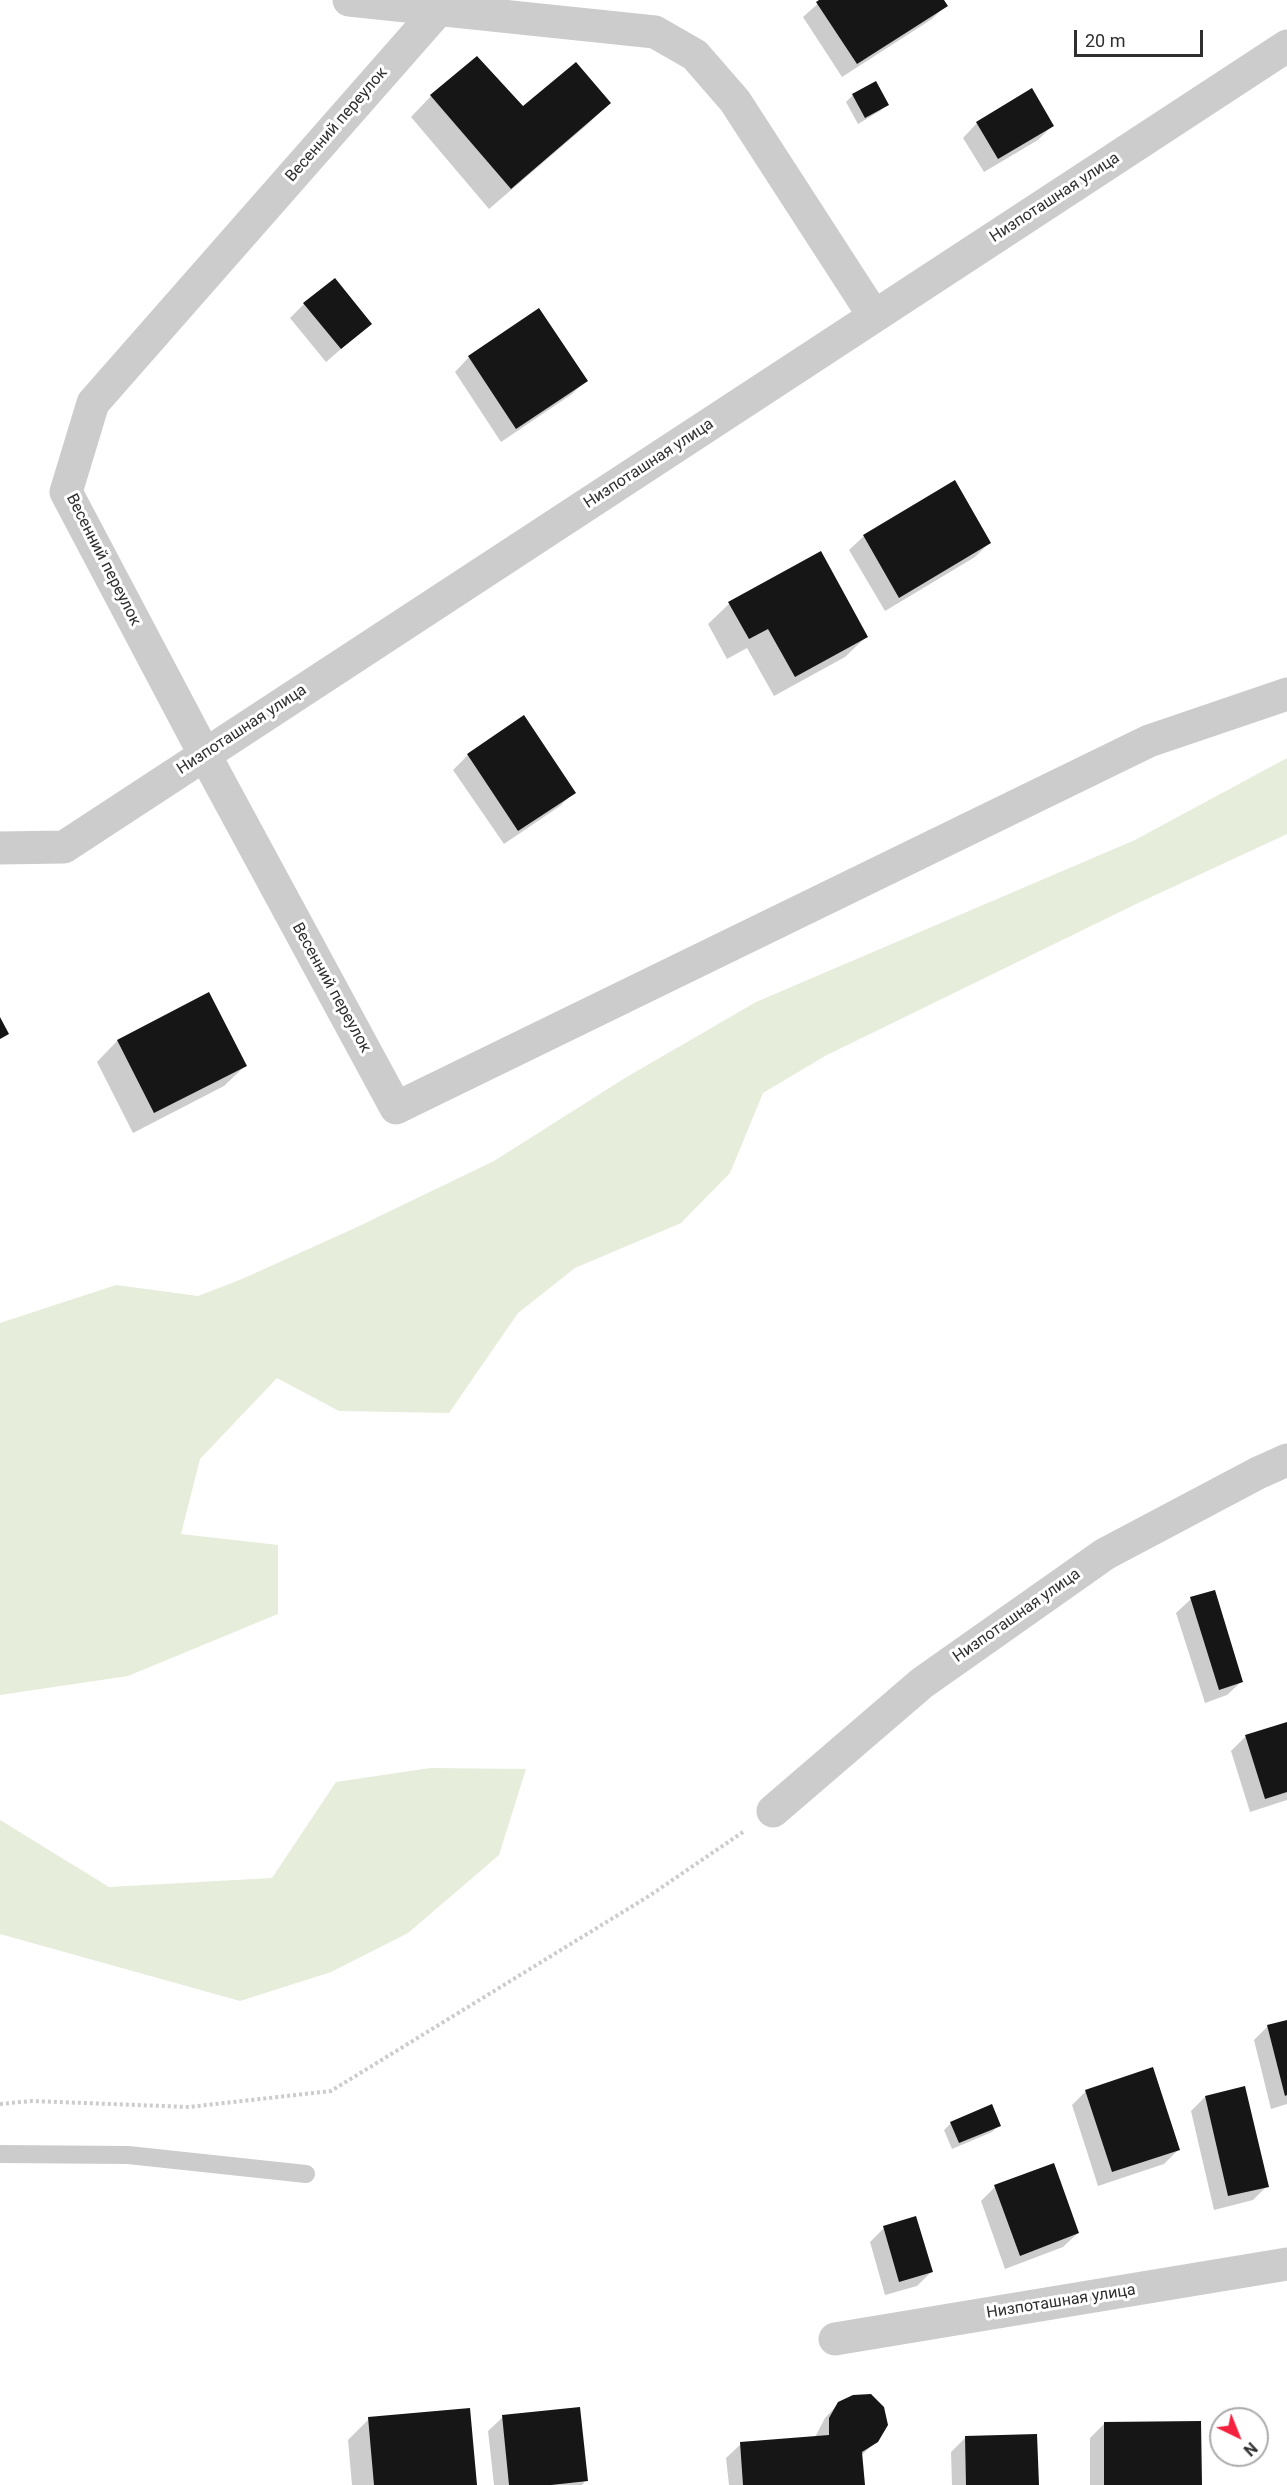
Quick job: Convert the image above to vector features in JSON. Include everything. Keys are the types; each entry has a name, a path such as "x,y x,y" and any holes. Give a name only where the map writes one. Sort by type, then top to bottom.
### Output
{"street":[{"path":"349,0 655,32 695,55 735,101 874,316"},
{"name":"Весенний переулок","path":"439,9 93,403 66,492 204,755 396,1108 1149,741 1287,694"},
{"name":"Низпоташная улица","path":"0,848 64,846 1287,46"},
{"name":"Низпоташная улица","path":"773,1811 922,1683 1105,1554 1287,1460"},
{"name":"Низпоташная улица","path":"835,2339 1287,2264"}],"lane":[{"path":"0,2154 128,2155 306,2175"}],"path":[{"path":"0,2104 32,2101 189,2107 331,2091 649,1896 773,1811"}],"green space":[{"path":"1287,758 1287,834 1134,905 825,1056 763,1093 730,1173 681,1223 575,1268 518,1313 449,1413 339,1411 277,1378 200,1459 181,1534 278,1545 278,1614 128,1676 0,1695 0,1323 116,1285 198,1296 242,1279 494,1161 625,1078 756,1002 1135,840"},
{"path":"430,1768 526,1769 499,1855 408,1933 331,1972 240,2001 0,1934 0,1820 109,1887 272,1878 336,1782"}],"building":[{"path":"819,0 944,0 948,6 857,64 816,2"},
{"path":"477,56 523,106 576,62 611,103 511,189 430,95"},
{"path":"876,81 889,105 865,118 852,94"},
{"path":"1032,88 1054,126 998,159 976,122"},
{"path":"335,278 372,324 341,349 303,303"},
{"path":"539,308 588,381 516,429 468,356"},
{"path":"955,480 991,543 899,598 863,535"},
{"path":"821,551 868,637 795,677 768,629 749,639 728,602"},
{"path":"524,715 576,793 518,831 467,754"},
{"path":"209,992 247,1066 154,1113 117,1040"},
{"path":"0,1017 9,1034 0,1039"},
{"path":"1215,1590 1243,1682 1219,1690 1190,1597"},
{"path":"1287,1722 1287,1792 1265,1799 1245,1735"},
{"path":"1287,2020 1287,2095 1285,2096 1267,2025"},
{"path":"1153,2067 1180,2150 1112,2172 1085,2090"},
{"path":"1245,2086 1269,2187 1228,2196 1205,2096"},
{"path":"992,2104 1001,2126 959,2143 950,2122"},
{"path":"1054,2163 1079,2233 1020,2256 994,2185"},
{"path":"916,2216 933,2272 899,2282 883,2226"},
{"path":"871,2394 884,2407 888,2425 878,2442 862,2452 865,2485 743,2485 740,2442 829,2435 829,2418 838,2402 853,2395"},
{"path":"580,2407 588,2481 551,2485 509,2485 502,2415"},
{"path":"470,2408 477,2485 374,2485 368,2417"},
{"path":"1201,2421 1202,2485 1104,2485 1104,2422"},
{"path":"1037,2434 1039,2485 966,2485 965,2436"}]}
